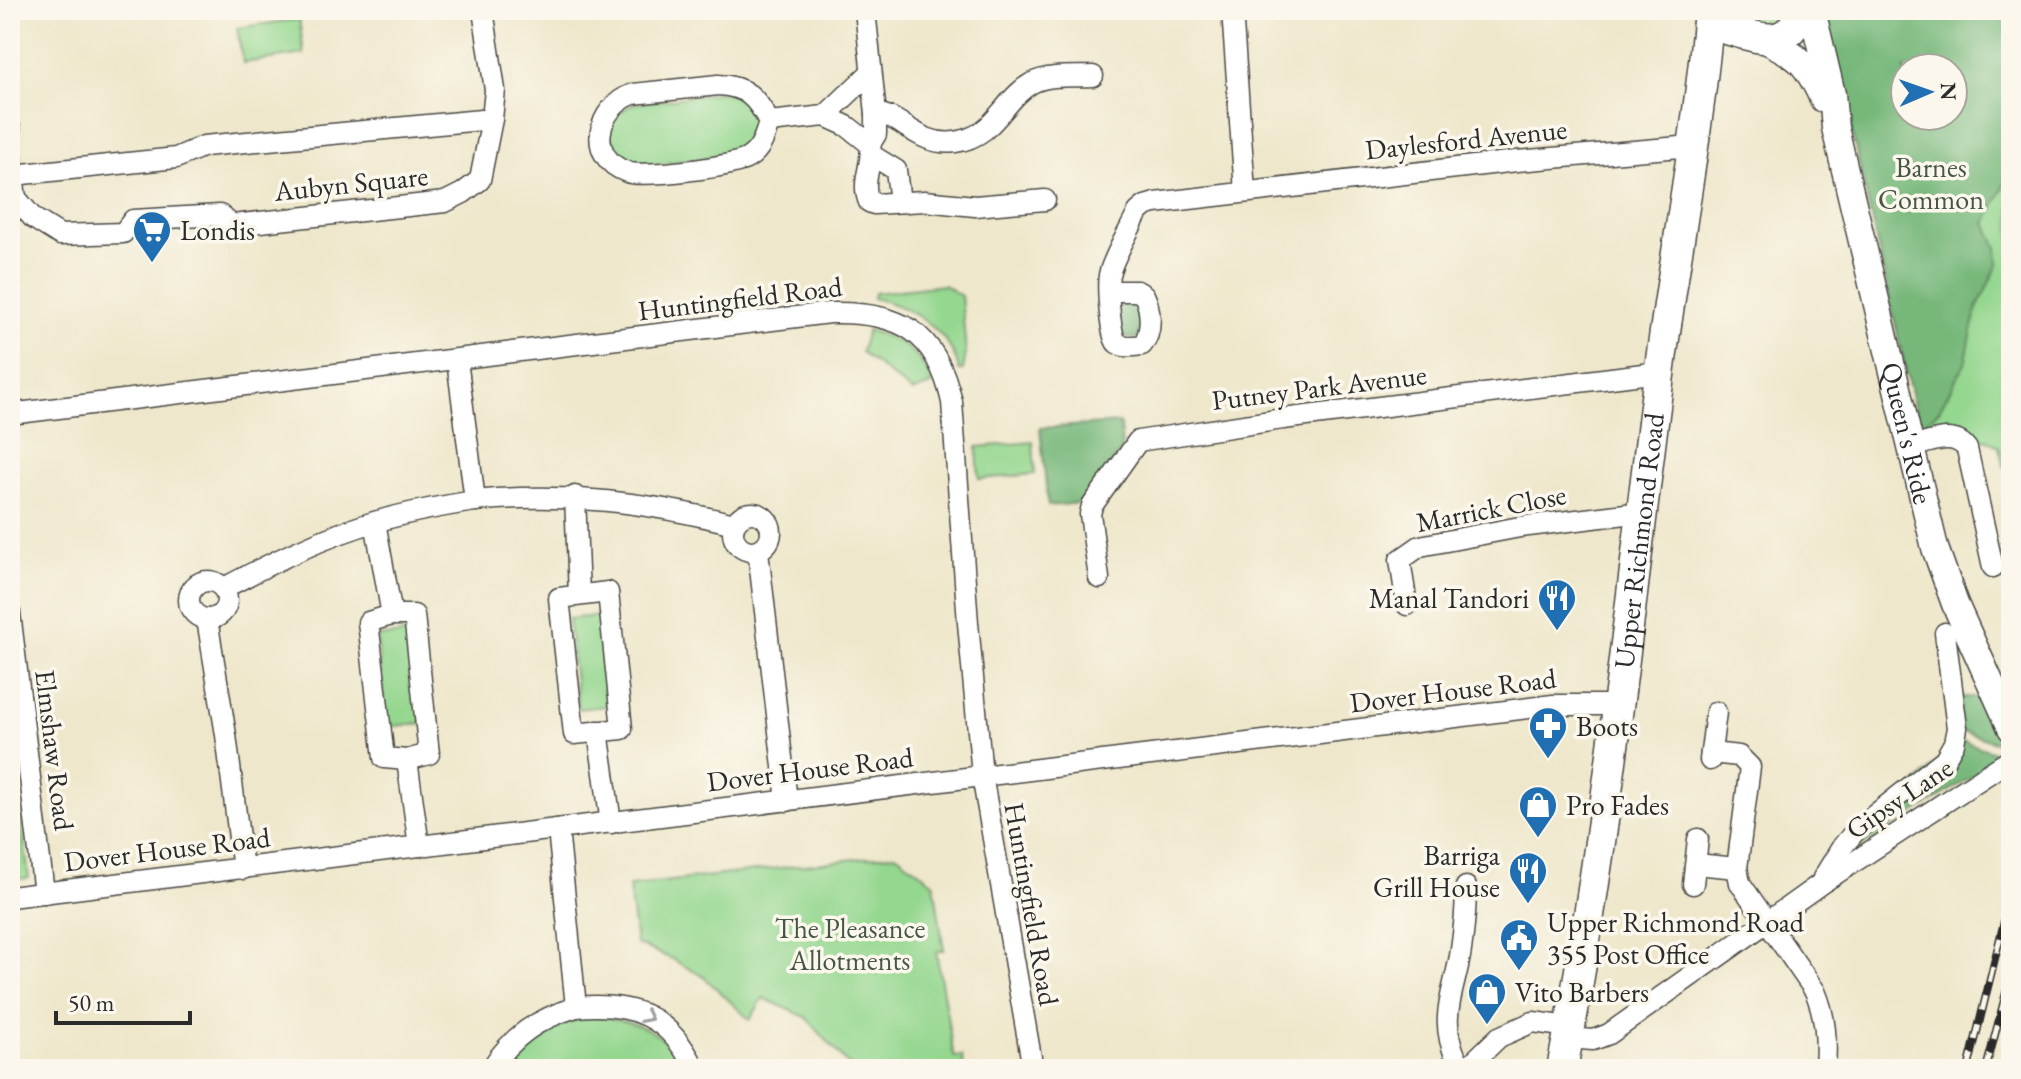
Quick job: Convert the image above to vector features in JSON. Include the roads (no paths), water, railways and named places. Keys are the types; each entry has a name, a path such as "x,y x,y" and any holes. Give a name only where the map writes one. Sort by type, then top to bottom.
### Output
{"highway":[{"path":"1763,39 1779,38 1793,30 1801,10"},
{"name":"Queen's Ride","path":"1709,17 1763,39"},
{"name":"Upper Richmond Road","path":"1562,1069 1595,873 1659,372 1709,17"}],"main road":[{"name":"Queen's Ride","path":"1812,10 1832,94 1835,128 1935,548 1992,690 2011,728"},
{"name":"Queen's Ride","path":"1763,39 1795,54 1809,70 1835,128"}],"street":[{"name":"Aubyn Square","path":"10,128 16,198 33,218 60,235 123,233 133,220 220,215 232,225 445,202 480,180 495,90 483,10"},
{"path":"865,10 876,114 876,134 866,171 865,189 869,202 924,201 975,206 1045,200"},
{"path":"1232,10 1245,192"},
{"path":"825,116 870,73"},
{"path":"876,114 887,116 935,142 955,142 983,131 1029,84 1044,78 1093,76"},
{"path":"718,85 733,85 748,91 769,122 764,140 751,157 741,162 639,175 618,168 609,160 600,137 601,123 606,113 621,98 718,85"},
{"path":"769,122 825,116 847,126 896,170 900,202"},
{"name":"Aubyn Square","path":"13,175 176,158 204,146 492,119"},
{"name":"Daylesford Avenue","path":"1110,291 1109,275 1138,212 1145,206 1517,161 1692,146"},
{"name":"Huntingfield Road","path":"10,414 829,313 860,312 887,317 913,331 935,353 948,382 952,402 982,775 1033,1069"},
{"path":"457,360 475,501"},
{"name":"Putney Park Avenue","path":"1099,578 1090,514 1138,441 1283,419 1659,372"},
{"path":"1909,448 1951,439 1964,444 1992,559 2011,550"},
{"path":"224,588 287,555 375,522 420,510 475,501 528,495 575,496 636,503 734,524"},
{"path":"575,496 579,595"},
{"name":"Marrick Close","path":"1407,605 1400,560 1420,546 1520,527 1642,512"},
{"path":"749,513 767,520 771,532 770,539 758,551 744,551 733,536 738,518 749,513"},
{"path":"375,522 392,615"},
{"path":"758,551 787,801"},
{"path":"212,581 224,588 227,600 218,616 207,619 200,618 191,610 190,591 199,582 212,581"},
{"path":"608,592 622,729 574,734 559,598 579,595 608,592"},
{"name":"Elmshaw Road","path":"10,613 44,893"},
{"path":"392,615 414,615 429,754 407,760 384,758 368,622 392,615"},
{"path":"207,619 243,869"},
{"name":"Gipsy Lane","path":"1819,885 1857,829 1945,759 1954,743 1957,728 1945,633"},
{"name":"Dover House Road","path":"10,897 1553,705 1616,705"},
{"path":"1716,712 1710,756 1739,756 1750,767 1737,868 1740,883 1815,991 1827,1038 1825,1069"},
{"path":"598,731 611,823"},
{"name":"Gipsy Lane","path":"1453,1064 1470,1065 1499,1037 1533,1022 1593,1040 1609,1034 1819,885 2011,759"},
{"path":"407,760 419,846"},
{"path":"558,829 576,1007"},
{"path":"1698,839 1694,874 1737,868"},
{"path":"1453,1064 1446,1012 1461,952 1466,887"},
{"path":"491,1069 510,1043 552,1014 598,1005 627,1008 651,1017 672,1032 695,1069"}],"railway":[{"path":"1968,1069 2011,893"},
{"path":"1986,1069 2011,974"}],"place":[{"name":"Londis","path":"152,264"},
{"name":"Manal Tandori","path":"1557,632"},
{"name":"Boots","path":"1548,760"},
{"name":"Pro Fades","path":"1538,839"},
{"name":"Barriga Grill House","path":"1528,905"},
{"name":"Upper Richmond Road 355 Post Office","path":"1519,972"},
{"name":"Vito Barbers","path":"1487,1026"}],"park label":[{"name":"Barnes Common","path":"1931,183"},
{"name":"The Pleasance Allotments","path":"850,944"}]}
